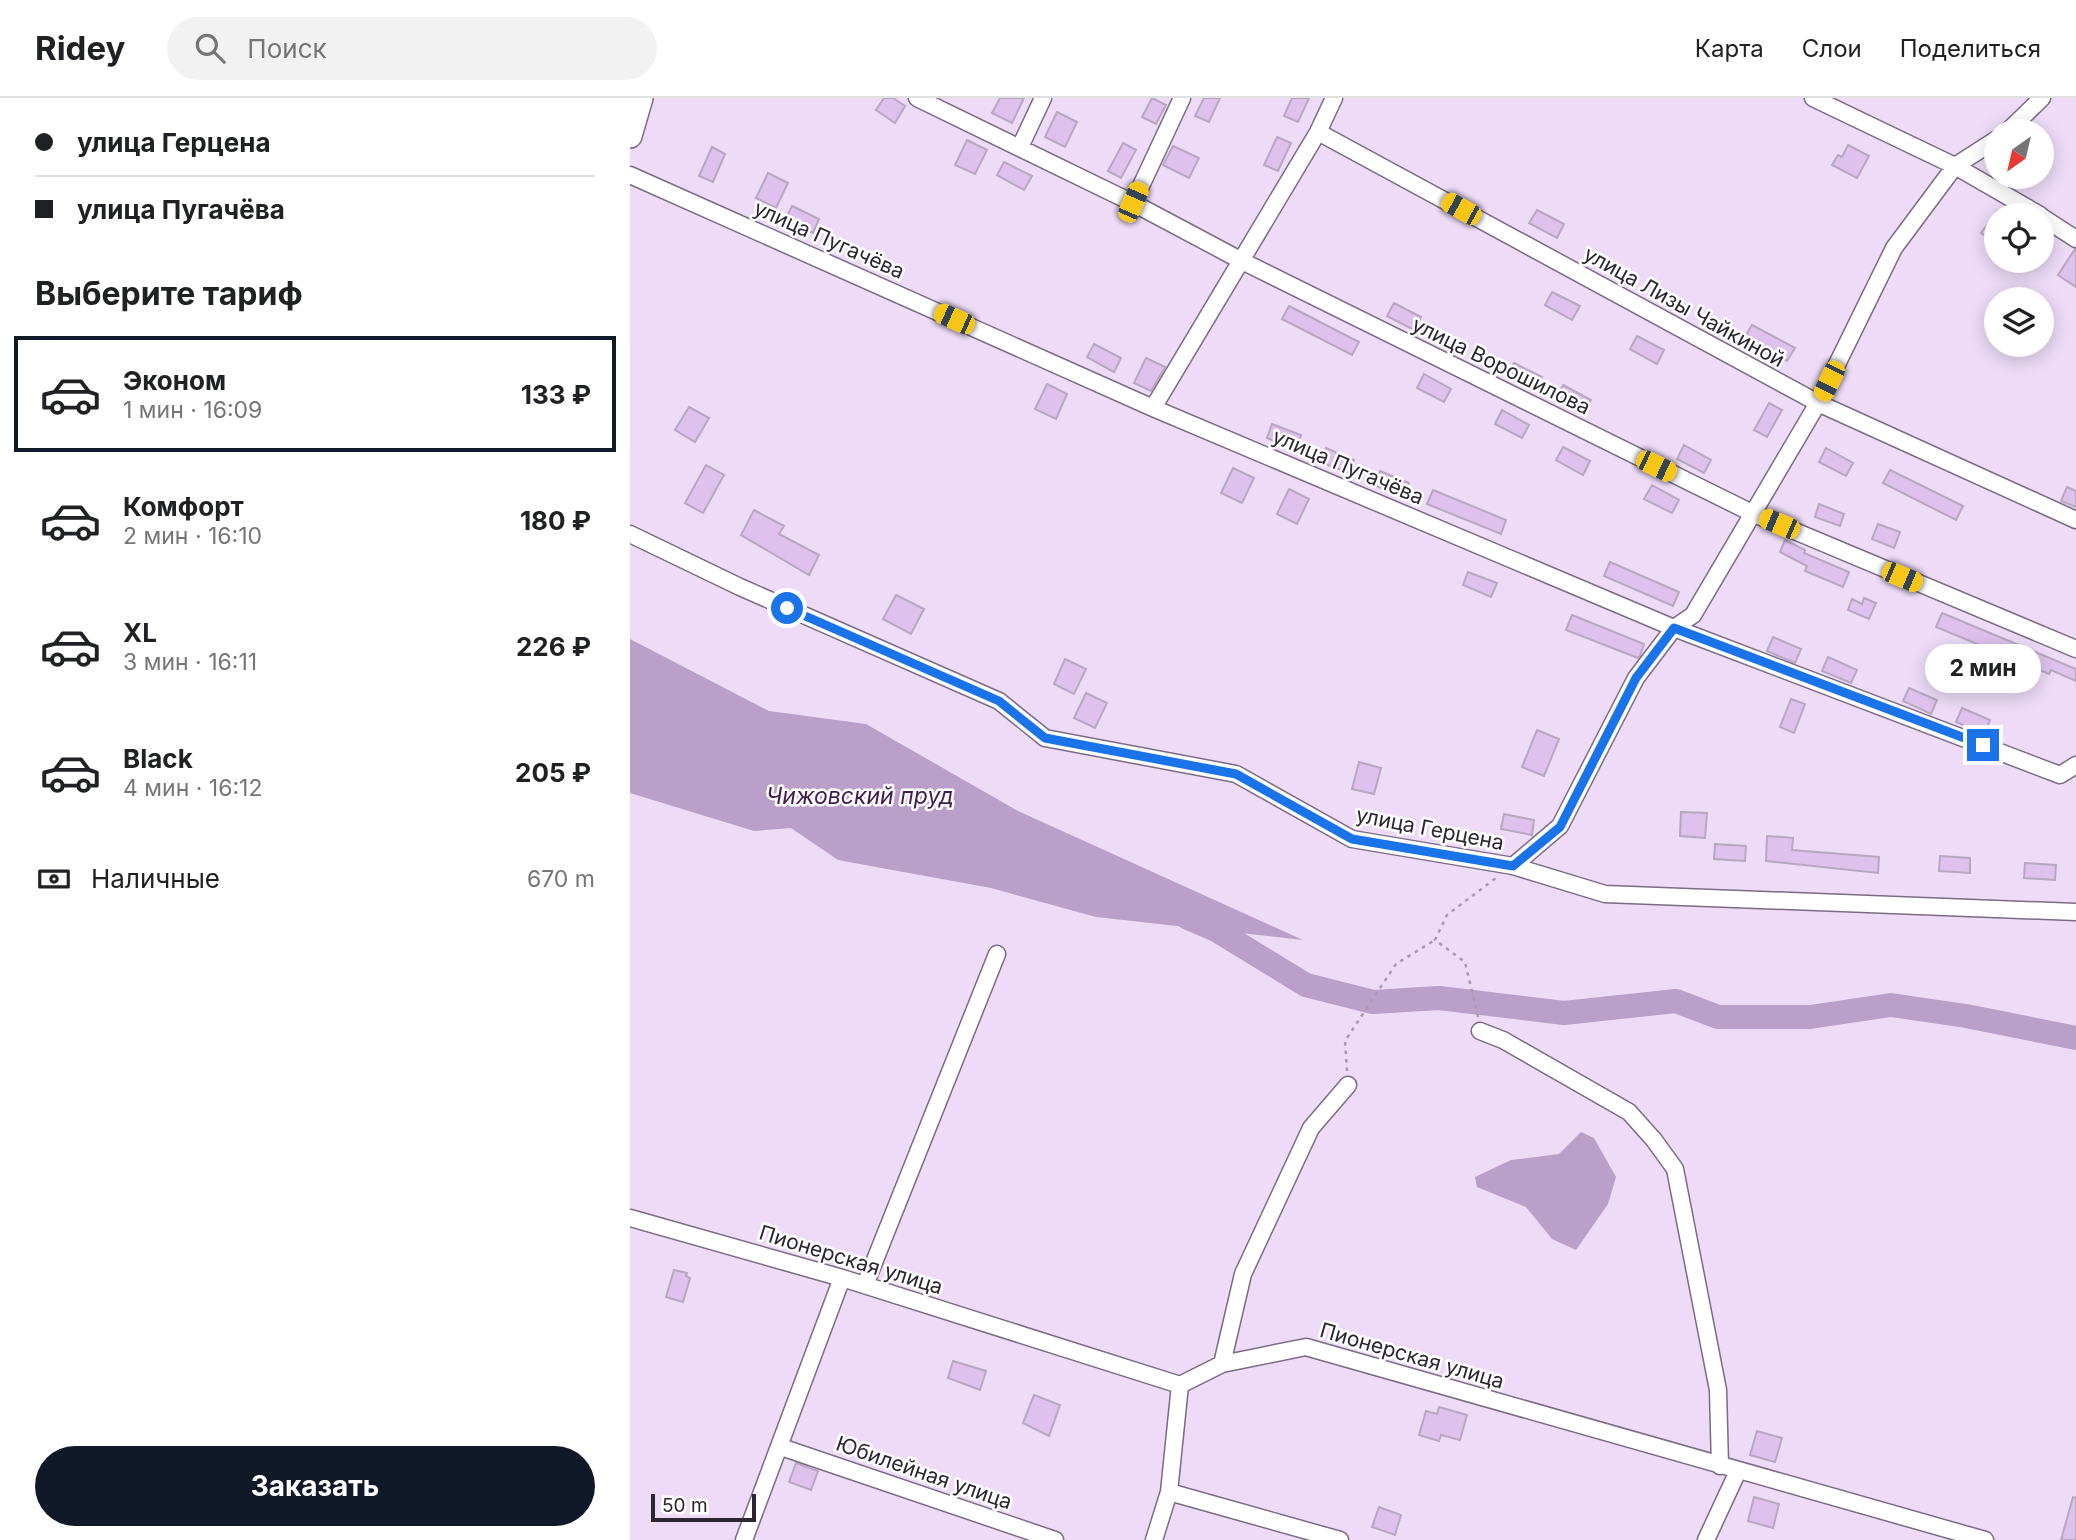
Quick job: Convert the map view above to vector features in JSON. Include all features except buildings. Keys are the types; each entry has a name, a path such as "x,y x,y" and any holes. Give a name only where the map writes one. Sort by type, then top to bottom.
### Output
{"main road":[{"path":"630,136 641,98"}],"street":[{"name":"улица Ворошилова","path":"917,98 1133,202 1242,261 1754,514 2076,649"},
{"path":"1020,147 1043,98"},
{"path":"1133,202 1182,98"},
{"path":"1153,408 1318,132 1334,98"},
{"path":"1813,98 1955,166 2019,203"},
{"path":"2020,119 2042,98"},
{"name":"улица Лизы Чайкиной","path":"1318,132 1818,403 2076,520"},
{"path":"1513,866 1560,827 1636,678 1674,628 1693,615 1818,403 1894,248 1955,166 1984,147"},
{"name":"улица Пугачёва","path":"630,175 1153,408 1674,628 2060,775 2076,765"},
{"path":"2054,225 2076,239"},
{"name":"улица Герцена","path":"630,534 740,587 999,701 1045,738 1236,774 1352,839 1513,866 1605,894 2076,912"},
{"path":"865,1285 997,954"},
{"path":"1480,1031 1503,1040 1629,1112 1654,1140 1675,1170 1718,1390 1720,1466"},
{"path":"1222,1364 1243,1274 1311,1128 1348,1085"},
{"name":"Пионерская улица","path":"630,1218 842,1278 1180,1385 1222,1364 1306,1347 1985,1540"},
{"path":"744,1540 842,1278"},
{"path":"1154,1540 1169,1492 1180,1385"},
{"name":"Юбилейная улица","path":"780,1447 1055,1540"},
{"path":"1706,1540 1738,1471"},
{"path":"1169,1492 1340,1540"}],"path":[{"path":"1348,1085 1345,1041 1396,964 1435,940 1447,915 1513,866"},
{"path":"1435,940 1465,962 1480,1031"}],"water":[{"name":"Чижовский пруд","path":"630,639 769,711 866,724 1018,811 1303,940 1096,917 991,888 838,860 791,828 754,831 630,793"},
{"path":"1581,1132 1594,1138 1616,1177 1608,1204 1576,1250 1552,1239 1526,1207 1477,1187 1475,1177 1511,1160 1559,1154"}],"waterway":[{"path":"1188,918 1216,930 1306,985 1373,1002 1439,998 1564,1013 1676,1001 1718,1017 1810,1017 1891,1005 1966,1016 2076,1038"}],"route":[{"path":"787,608 999,701 1045,738 1236,774 1352,839 1513,866 1560,827 1636,678 1674,628 1983,745"}]}
